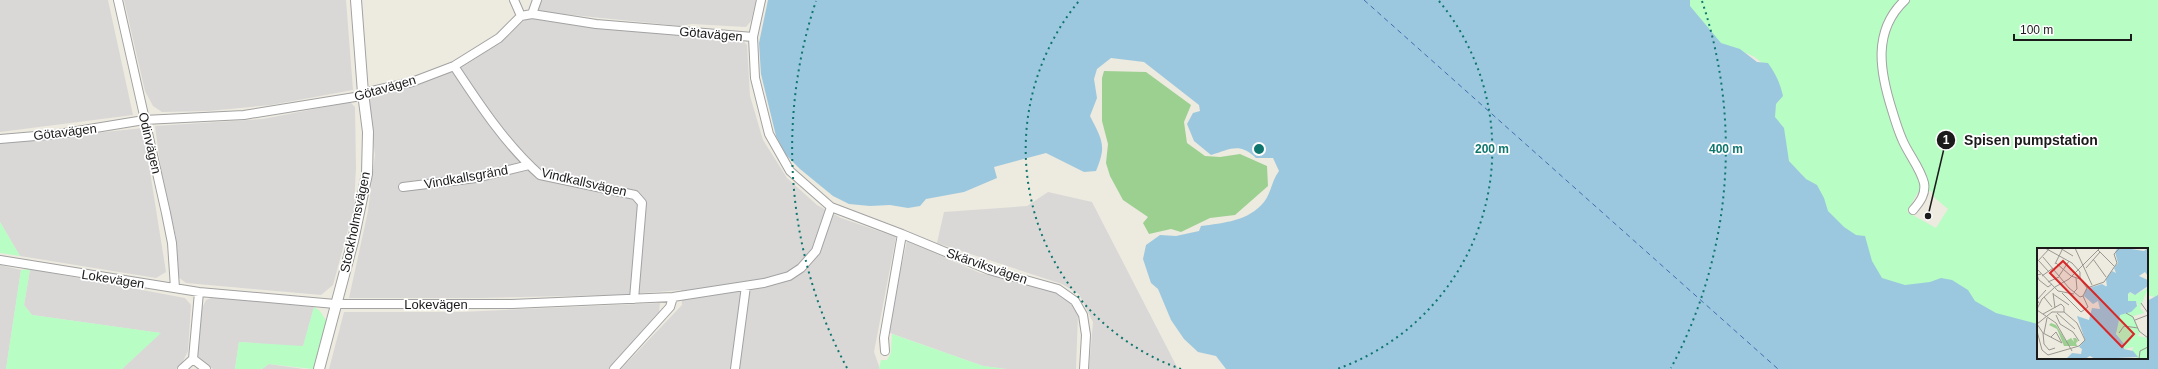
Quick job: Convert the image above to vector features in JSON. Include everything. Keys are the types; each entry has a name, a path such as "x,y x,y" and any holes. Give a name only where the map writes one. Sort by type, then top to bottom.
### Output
{"street":[{"name":"Odinvägen","path":"118,0 172,243 175,288"},
{"name":"Stockholmsvägen","path":"319,369 335,304 353,241 367,174 368,132 363,93 356,0"},
{"path":"514,0 521,16"},
{"path":"532,14 537,0"},
{"path":"761,0 753,37 755,78 769,134 790,171 831,207"},
{"path":"1905,0 1897,8 1887,25 1880,56 1887,93 1901,138 1924,184 1923,198 1913,210"},
{"name":"Götavägen","path":"0,139 59,134 144,120 244,115 355,97 363,93 412,82 454,66 499,38 521,16 532,14 596,24 753,37"},
{"name":"Vindkallsvägen","path":"454,66 482,108 529,165 540,175 635,194 639,197 642,203 634,299"},
{"name":"Vindkallsgränd","path":"403,187 476,178 529,165"},
{"name":"Skärviksvägen","path":"831,207 902,234 989,270 1058,289 1075,301 1083,315 1086,335 1084,369"},
{"name":"Lokevägen","path":"0,260 199,292 335,304 512,304 634,299 673,296 746,286 789,276 802,268 816,251 831,207"},
{"path":"885,351 884,338 902,234"},
{"path":"735,369 746,286"},
{"path":"182,369 193,359 199,292"},
{"path":"614,369 670,307 673,296"},
{"path":"193,359 206,369"}],"shaded area":[{"path":"0,0 108,0 133,115 0,132"},
{"path":"124,0 346,0 353,90 271,105 208,111 162,112 153,106 145,91"},
{"path":"542,0 756,0 751,21 746,27 692,24 680,26 553,13 538,10"},
{"path":"527,18 594,28 742,40 747,45 750,96 763,140 787,178 817,205 841,218 896,237 874,352 880,369 621,369 682,305 681,290 618,295 478,298 349,298 368,211 375,155 367,96 450,71 506,37"},
{"path":"350,102 355,107 356,168 354,207 333,285 321,295 186,283 177,276 176,237 161,170 155,126 263,119"},
{"path":"143,128 166,272 156,278 20,256 0,222 0,143"},
{"path":"1048,192 1092,202 1178,369 1089,369 1093,322 1079,294 1062,284 937,243 944,212 1027,206"},
{"path":"907,241 980,273 1056,290 1074,303 1078,314 1076,369 1006,369 983,366 887,332"},
{"path":"0,265 21,270 6,369 0,369"},
{"path":"30,269 185,298 191,305 188,351 182,363 176,369 122,369 160,333 32,315 24,305"},
{"path":"219,295 314,307 303,347 239,342 235,369 213,369 197,358 201,310 206,300"},
{"path":"660,303 659,312 609,369 329,369 344,312 461,312"},
{"path":"269,364 304,369 262,369"}],"green space":[{"path":"1686,0 2158,0 2158,302 2155,297 2148,295 2148,248 2037,248 2037,327 2004,320 1925,283 1909,286 1903,285 1900,287 1876,279 1855,236 1844,232 1802,177 1802,174 1791,165 1773,117 1775,103 1779,102 1779,96 1776,85 1767,69 1756,58 1715,40 1710,36 1691,10","holes":["1931,191 1935,198 1948,209 1936,228 1907,212 1918,192"]},
{"path":"1104,71 1146,72 1191,105 1184,122 1187,143 1205,156 1220,157 1240,154 1267,166 1268,186 1235,215 1210,218 1181,232 1171,229 1149,234 1143,223 1148,217 1123,200 1110,176 1106,163 1108,144 1102,121 1102,78"},
{"path":"0,222 20,256 0,253"},
{"path":"30,269 24,305 32,315 161,333 122,369 6,369 21,270"},
{"path":"314,307 320,311 327,322 313,369 269,364 262,369 235,369 239,342 303,346"},
{"path":"892,334 983,366 1006,369 880,369 881,360 887,360 891,353"}],"water":[{"path":"768,0 1690,0 1690,6 1721,43 1740,49 1757,62 1768,63 1771,67 1781,87 1783,96 1776,104 1775,117 1784,128 1789,161 1806,179 1817,185 1824,198 1828,211 1844,227 1856,235 1865,236 1872,261 1882,278 1905,285 1930,282 1941,278 1952,280 1968,290 1975,301 1996,313 2037,324 2037,359 2148,359 2148,300 2158,295 2158,369 1226,369 1216,356 1198,352 1184,339 1171,320 1158,289 1151,283 1143,259 1146,245 1160,235 1176,236 1199,231 1201,226 1235,220 1251,213 1264,202 1279,171 1273,158 1256,158 1240,148 1229,149 1211,155 1194,141 1187,124 1193,113 1200,111 1199,105 1144,62 1111,58 1097,69 1094,79 1097,98 1090,116 1098,131 1102,143 1101,155 1096,171 1084,172 1046,153 994,167 997,178 964,192 926,199 920,206 908,208 890,205 870,206 849,204 833,196 800,169 786,155 776,136 761,74 759,43"}],"ferry route":[{"path":"1364,0 1778,369"}],"place":[{"name":"Spisen pumpstation","path":"1928,216"}]}
